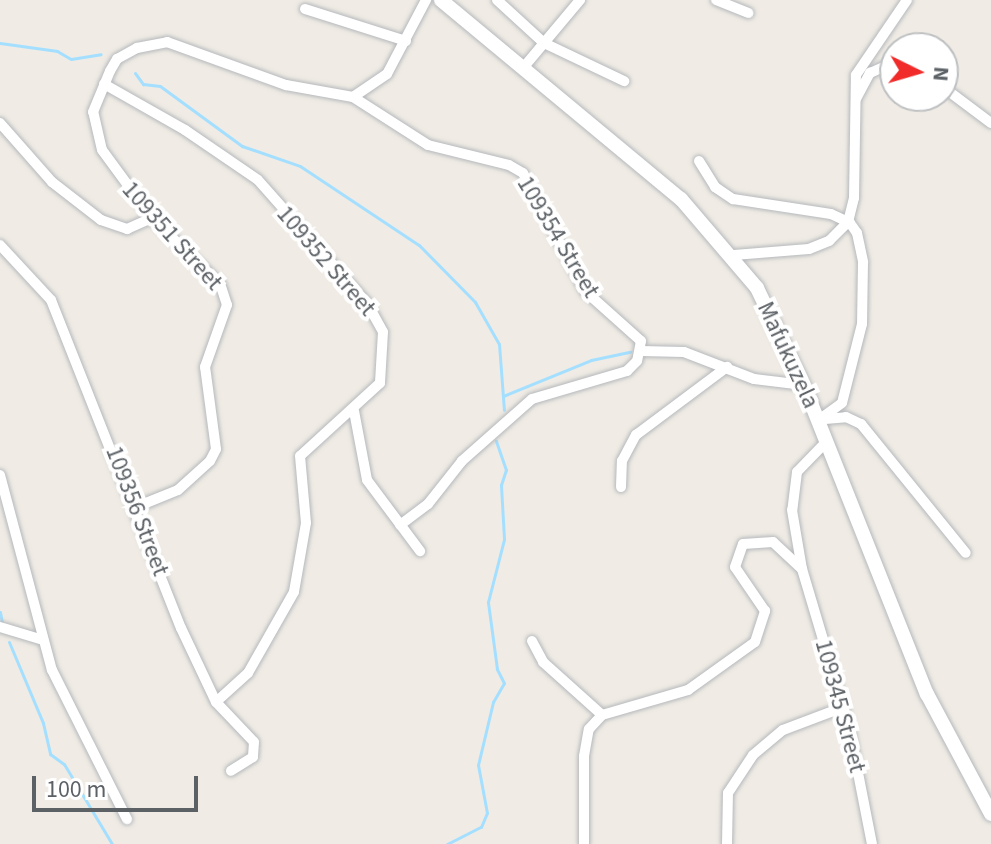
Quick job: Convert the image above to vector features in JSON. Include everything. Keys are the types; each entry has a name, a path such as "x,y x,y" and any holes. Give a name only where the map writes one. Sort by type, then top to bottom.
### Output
{"main road":[{"name":"Mafukuzela","path":"441,0 681,199 734,255 767,307 804,385 927,694 991,814"}],"street":[{"path":"353,97 387,74 426,0"},
{"path":"497,0 544,43 624,81"},
{"path":"523,68 580,0"},
{"path":"716,0 749,13"},
{"path":"734,255 809,249 829,241 848,222 854,198 853,104 860,67 907,0"},
{"path":"305,9 406,41"},
{"name":"109351 Street","path":"136,507 178,490 204,468 216,449 205,367 227,305 220,284 152,218 127,189 98,139 93,112 117,59 137,48 167,42 286,85 353,97"},
{"path":"853,104 870,73 879,69"},
{"name":"109352 Street","path":"104,84 238,164 367,303 383,332 384,371 354,411 300,456 306,523 294,592 248,673 216,702"},
{"name":"109354 Street","path":"353,97 428,145 509,165 523,173 585,291 637,333 641,351"},
{"path":"959,99 991,123"},
{"path":"0,123 52,182 101,220 127,229 152,218"},
{"path":"699,161 715,187 733,199 798,207 848,222 861,246 862,324 842,403 819,420"},
{"name":"109356 Street","path":"0,245 51,300 136,507 181,628 216,702 256,747 253,757 231,771"},
{"path":"400,525 428,504 462,461 532,399 627,371 641,351 684,352 754,379 804,385"},
{"path":"621,487 622,461 636,435 727,367"},
{"path":"354,411 367,480 420,551"},
{"path":"819,420 846,417 861,424 966,553"},
{"name":"109345 Street","path":"827,441 802,463 794,487 792,510 802,569 844,707 872,844"},
{"path":"0,475 43,640 64,698 127,819"},
{"path":"584,844 586,741 602,715 688,690 755,642 765,611 735,567 743,544 773,542 802,569"},
{"path":"0,627 43,640"},
{"path":"532,641 543,662 602,715"},
{"path":"727,844 728,793 753,755 783,730 844,707"}],"waterway":[{"path":"0,43 57,51 71,59 101,54"},
{"path":"135,73 143,84 160,86 242,146 300,166 419,245 475,302 499,344 504,410"},
{"path":"503,396 591,360 630,352"},
{"path":"447,844 481,827 487,813 478,765 493,702 504,683 497,669 488,602 504,539 501,485 506,470 496,441"},
{"path":"0,612 2,622"},
{"path":"9,642 43,723 50,754 64,764 112,844"}]}
